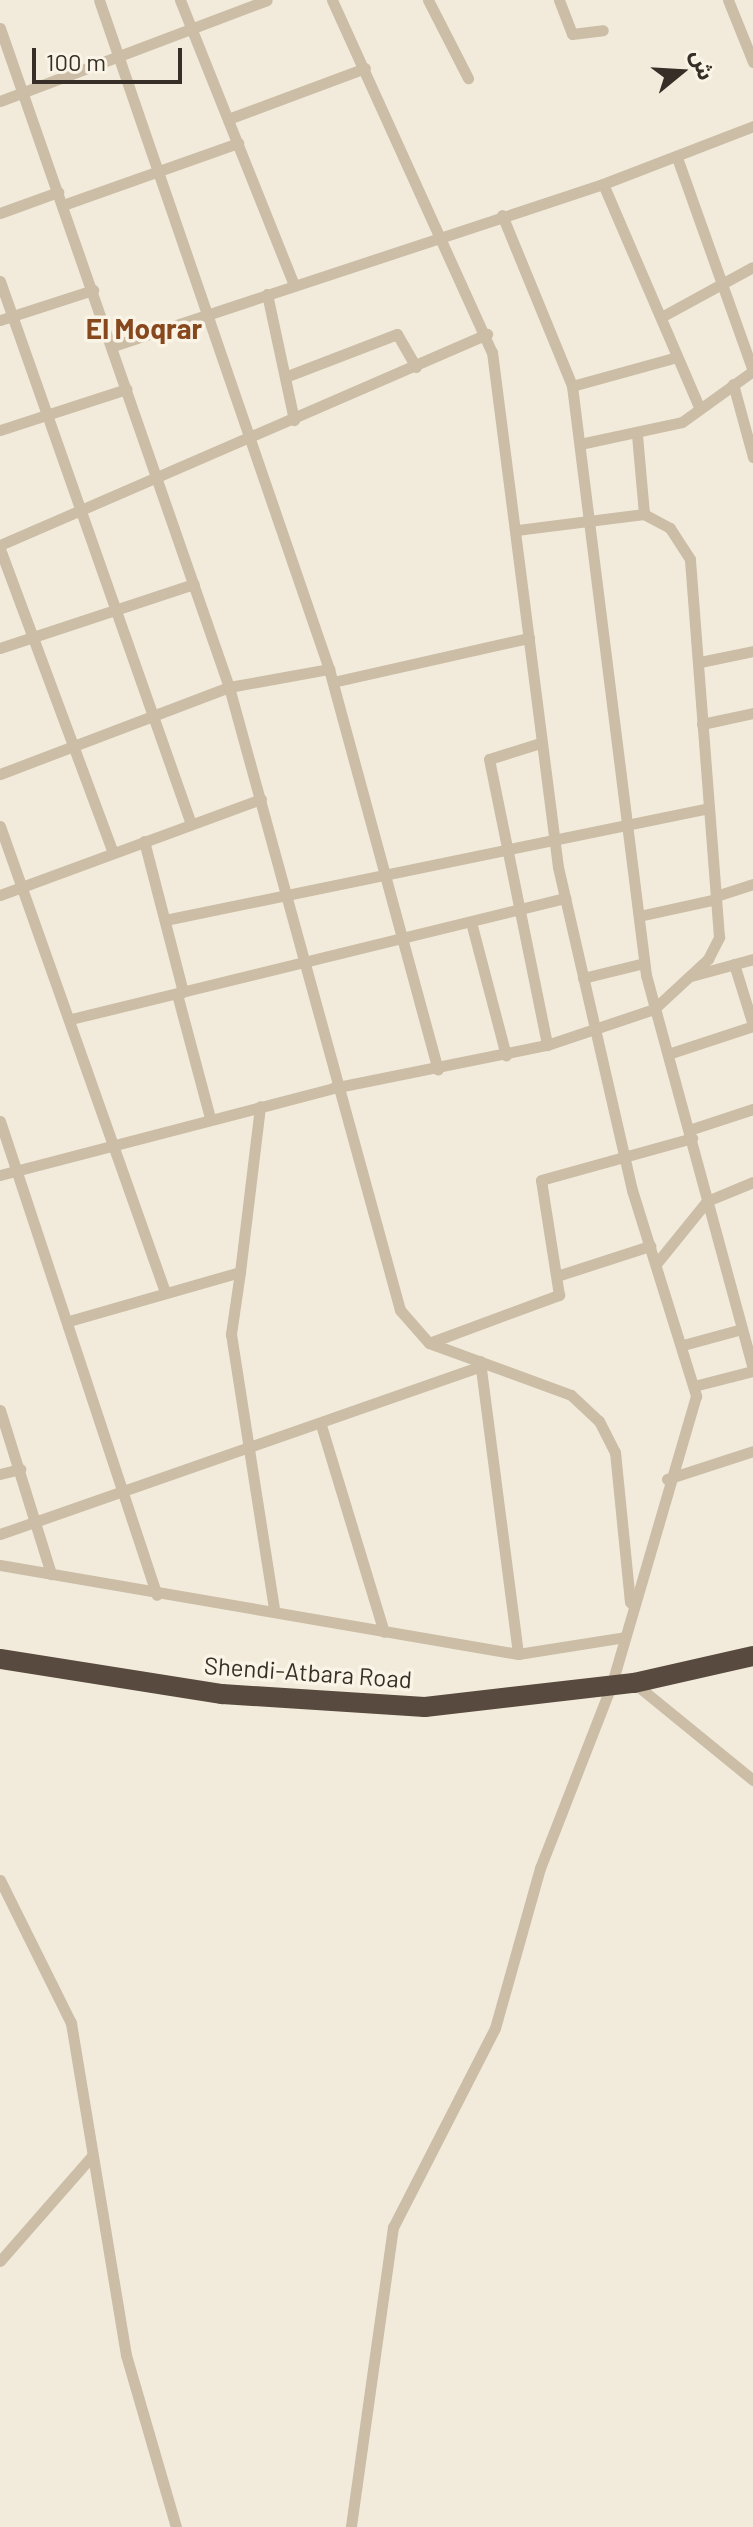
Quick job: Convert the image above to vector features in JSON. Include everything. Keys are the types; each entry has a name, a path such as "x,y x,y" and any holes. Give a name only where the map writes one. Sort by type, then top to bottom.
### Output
{"highway":[{"name":"Shendi-Atbara Road","path":"0,1659 333,1705 450,1706 634,1683 753,1656"}],"street":[{"path":"99,0 329,669 406,936 438,1069"},
{"path":"180,0 294,285"},
{"path":"0,101 121,59 267,0"},
{"path":"332,0 487,334 518,530 537,744 565,898 624,1156 694,1386 611,1686 540,1868 495,2028 393,2227 351,2527"},
{"path":"428,0 468,78"},
{"path":"559,0 572,34 603,30"},
{"path":"728,0 753,62"},
{"path":"0,28 229,687 288,895 333,1088 400,1310 429,1343 571,1395 599,1421 615,1452 631,1616"},
{"path":"228,119 365,68"},
{"path":"113,346 603,184 677,158 753,126"},
{"path":"63,205 238,143"},
{"path":"580,444 637,435 700,409 753,371 677,158"},
{"path":"603,184 663,316 700,409"},
{"path":"0,213 58,192"},
{"path":"502,215 572,386 586,519 644,963 654,1009 671,1053 753,1370 694,1386"},
{"path":"663,316 753,267"},
{"path":"0,281 191,824"},
{"path":"0,320 93,290"},
{"path":"267,294 294,420"},
{"path":"285,377 397,334 416,367"},
{"path":"113,853 0,547 80,515 487,334"},
{"path":"572,386 677,357"},
{"path":"733,384 753,457"},
{"path":"0,430 126,389"},
{"path":"637,435 644,514"},
{"path":"0,1175 333,1088 547,1045 654,1009 691,976 717,946 716,897 704,809 700,662 690,559 670,528 644,514 518,530"},
{"path":"0,648 116,613 194,584"},
{"path":"333,682 529,638"},
{"path":"700,662 753,651"},
{"path":"0,774 229,687 329,669"},
{"path":"702,724 753,713"},
{"path":"537,744 489,759 503,849 547,1045"},
{"path":"0,895 261,799"},
{"path":"165,920 704,809"},
{"path":"0,826 71,1019 165,1292"},
{"path":"144,841 210,1118"},
{"path":"639,916 716,897 753,884"},
{"path":"71,1019 565,898"},
{"path":"471,922 506,1055"},
{"path":"691,976 753,959"},
{"path":"583,978 644,963"},
{"path":"671,1053 753,1026 734,964"},
{"path":"260,1106 231,1334 274,1608"},
{"path":"429,1343 559,1295 560,1275 541,1180 690,1134 753,1109"},
{"path":"0,1121 126,1492 157,1595"},
{"path":"656,1264 707,1201 753,1182"},
{"path":"560,1275 650,1246"},
{"path":"69,1321 240,1272"},
{"path":"683,1345 742,1329"},
{"path":"0,1534 126,1492 249,1445 321,1425 480,1363"},
{"path":"480,1363 518,1654"},
{"path":"0,1410 51,1574"},
{"path":"321,1425 384,1632"},
{"path":"667,1479 753,1451"},
{"path":"0,1474 20,1469"},
{"path":"0,1565 157,1595 274,1608 384,1632 518,1654 625,1637"},
{"path":"634,1683 753,1780"},
{"path":"0,1880 71,2023 126,2355 176,2527"},
{"path":"0,2261 92,2156"}],"district":[{"name":"El Moqrar","path":"144,328"}]}
